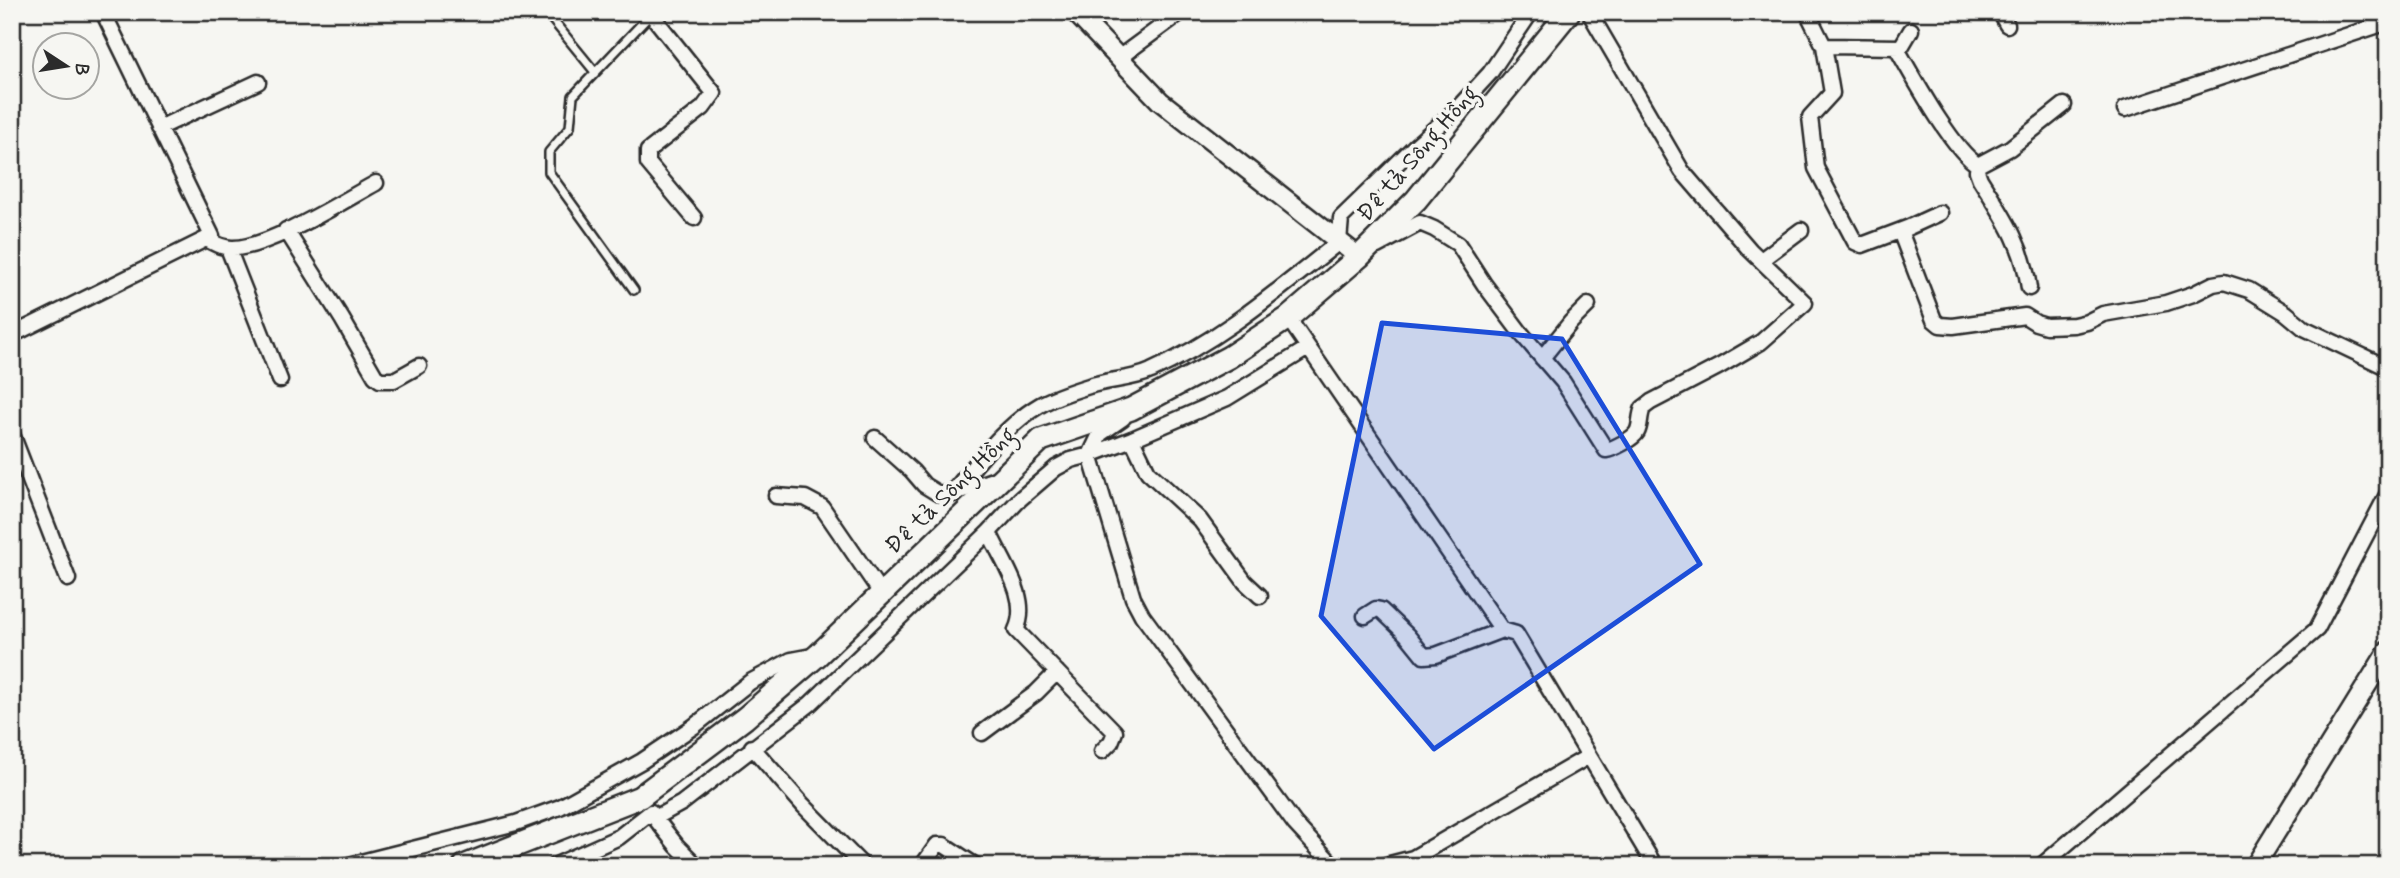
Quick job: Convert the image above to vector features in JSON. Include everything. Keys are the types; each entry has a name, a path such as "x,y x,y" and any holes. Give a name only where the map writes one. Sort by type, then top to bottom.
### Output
{"main road":[{"name":"Đê tả Sông Hồng","path":"464,866 563,827 649,809 745,718 818,655 1041,440 1131,409 1229,357 1288,318 1359,257 1416,200 1569,12"}],"street":[{"path":"12,335 212,236 103,12"},
{"path":"1075,12 1160,101 1359,257 1420,223 1458,244 1484,284 1563,382 1603,447 1611,450 1638,431 1643,408 1761,342 1805,303 1761,260 1682,171 1588,12"},
{"path":"1120,57 1181,12"},
{"path":"1152,371 1223,331 1339,242 1341,218 1456,110 1490,73 1531,12"},
{"path":"1807,12 1824,46 1832,93 1810,117 1816,168 1858,245 1900,231 1940,213"},
{"path":"652,13 714,93 703,107 648,151 648,163 694,218"},
{"path":"2125,108 2388,22"},
{"path":"1824,46 1901,47 1911,30"},
{"path":"1896,47 1944,127 1968,157 1978,165"},
{"path":"159,128 258,82"},
{"path":"1978,165 2010,148 2064,105"},
{"path":"1978,165 1980,179 2020,247 2026,264 2029,288"},
{"path":"206,239 228,248 240,248 260,242 376,183"},
{"path":"286,230 375,376 380,380 394,380 419,366"},
{"path":"1761,260 1801,230"},
{"path":"1900,231 1934,320 1940,325 1953,326 2025,316 2046,326 2074,325 2087,323 2103,314 2166,303 2224,282 2249,290 2286,313 2304,328 2388,368"},
{"path":"228,248 280,380"},
{"path":"1542,358 1588,305"},
{"path":"1288,318 1502,630"},
{"path":"554,866 619,837 649,809 682,803 810,704 1020,499 1056,468 1227,398 1308,348"},
{"path":"950,495 1002,436 1041,404 1092,385 1152,371 1201,373"},
{"path":"1131,409 1100,434 1090,455 1103,491 1125,574 1142,615 1296,824 1334,866"},
{"path":"12,435 68,579"},
{"path":"875,438 924,485 937,493 950,495 1002,477"},
{"path":"1132,439 1148,472 1200,520 1245,582 1259,596"},
{"path":"2041,866 2317,629 2388,494"},
{"path":"776,496 805,498 822,507 881,593"},
{"path":"989,532 1018,594 1021,619 1016,630 1115,732 1111,742 1102,751"},
{"path":"1364,616 1376,609 1381,610 1424,656 1436,655 1502,630 1516,634 1655,866"},
{"path":"2255,866 2388,651"},
{"path":"345,866 516,823 560,807 642,761 693,727 750,682 791,660 818,655"},
{"path":"982,733 1036,693 1057,672"},
{"path":"752,747 803,805 863,866"},
{"path":"1382,866 1413,858 1589,756"},
{"path":"649,809 677,846 697,866"},
{"path":"516,823 563,827"},
{"path":"922,866 937,845 944,845 976,866"}],"lane":[{"path":"546,12 595,72"},
{"path":"634,290 549,172 549,152 570,127 573,96 652,13"}],"highlighted area":[{"path":"1382,323 1562,339 1700,564 1434,749 1321,616"}]}
